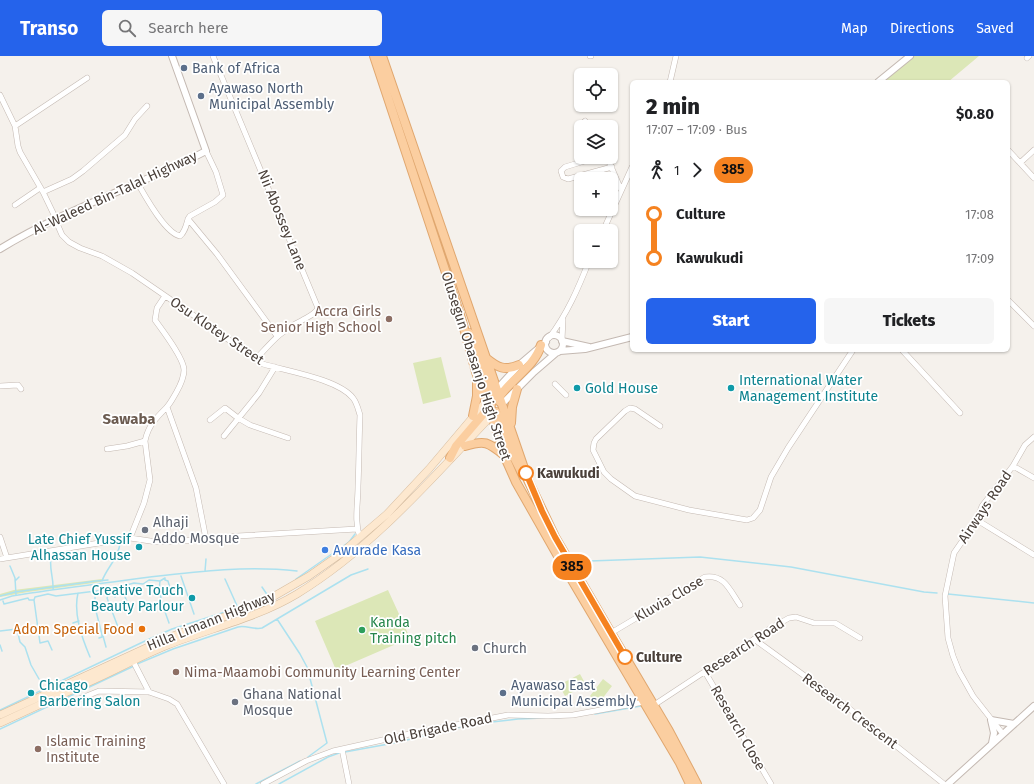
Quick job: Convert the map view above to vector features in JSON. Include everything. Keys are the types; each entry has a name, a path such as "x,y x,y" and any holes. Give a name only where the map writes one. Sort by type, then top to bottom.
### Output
{"main road":[{"name":"Olusegun Obasanjo High Street","path":"374,56 462,321 476,372 511,428 528,480 555,537 610,633 686,760 697,784"},
{"name":"Olusegun Obasanjo High Street","path":"382,56 486,358 504,455 529,506 680,764 690,784"},
{"path":"462,321 471,336 510,449 520,470 528,480"},
{"path":"450,458 456,446 533,360 545,342"},
{"path":"486,358 500,367 507,369 519,365"},
{"path":"473,416 477,396 476,372"},
{"path":"511,428 512,407 517,389"},
{"name":"Hilla Limann Highway","path":"0,715 170,637 264,602 309,576 360,538 387,514 414,486 473,416 494,402"},
{"name":"Hilla Limann Highway","path":"0,723 168,645 251,617 298,593 343,561 373,537 420,491 450,458 465,446 494,402"},
{"path":"465,446 476,442 488,443 504,455"}],"street":[{"name":"Al-Waleed Bin-Talal Highway","path":"0,249 17,238 56,219 137,182 186,162 206,151 172,56"},
{"name":"Nii Abossey Lane","path":"214,56 318,308 313,314 290,326 277,336 256,359"},
{"path":"670,80 676,56"},
{"path":"880,80 910,56"},
{"path":"15,126 86,78"},
{"name":"Osu Klotey Street","path":"0,95 15,126 20,152 42,190 62,235 69,242 80,248 102,256 132,273 256,359 274,367 329,382 348,393 357,405 360,415 356,516 357,529 360,538"},
{"path":"15,205 42,190 72,178 83,171 125,135 135,119 146,106"},
{"path":"1020,163 1034,150"},
{"path":"137,182 157,215 175,234 180,236 185,230 190,216 215,202 223,195 216,172 206,151"},
{"path":"1010,152 1034,178"},
{"path":"575,164 565,167 561,171 563,177 568,179 612,167"},
{"path":"610,164 621,190"},
{"path":"606,224 630,171"},
{"path":"188,219 217,254 277,336"},
{"path":"494,402 519,365 545,342 564,317 575,296 586,268"},
{"path":"130,538 147,495 150,480 144,441 151,424 167,407 181,384 184,369 178,354 155,320 157,308 165,296"},
{"path":"1010,302 1034,326"},
{"path":"494,402 517,389 563,346 562,340 564,317"},
{"path":"545,342 556,336 562,340 592,348"},
{"path":"545,342 548,350 552,353 592,348 630,338"},
{"path":"660,426 635,408 630,408 625,411 596,439 594,443 593,450 606,475 630,492 642,498 747,520 753,518 760,510 771,477 788,448 852,352"},
{"path":"904,352 960,413"},
{"path":"224,436 259,393 274,367"},
{"path":"0,386 18,384 21,389"},
{"path":"555,384 566,395"},
{"path":"167,407 196,488 206,539"},
{"path":"210,420 225,408 238,418 250,424 288,438"},
{"name":"Airways Road","path":"1003,734 990,720 958,671 948,638 945,596 954,553 977,520 982,506 1013,466 1025,445 1034,436"},
{"path":"107,449 127,446 144,441"},
{"path":"1013,466 1034,478"},
{"path":"977,520 1034,555"},
{"path":"0,559 130,538 158,542 357,529"},
{"path":"0,537 7,558"},
{"name":"Kluvia Close","path":"610,633 705,577 712,576 719,578 725,583 740,605"},
{"name":"Research Road","path":"654,705 754,639 790,618 796,617 814,623 836,623 860,638"},
{"name":"Research Crescent","path":"754,639 858,715 944,784"},
{"path":"133,661 149,692"},
{"name":"Research Close","path":"705,672 770,784"},
{"path":"64,705 99,691 149,692 169,699 177,704 224,784"},
{"name":"Old Brigade Road","path":"263,784 306,761 334,751 414,733 501,716 519,714 548,716 574,715 644,702"},
{"path":"948,784 1034,706"},
{"path":"992,743 994,733 990,720 1014,724"},
{"path":"342,749 349,784"}],"green space":[{"path":"913,56 979,56 950,80 883,80"},
{"path":"441,357 451,397 423,404 413,363"},
{"path":"102,579 101,582 0,597 0,594 14,590"},
{"name":"Kanda Training pitch","path":"388,590 410,638 336,670 315,621"},
{"path":"580,674 586,685 565,696 559,685"},
{"path":"603,679 612,686 599,703 590,696"}],"waterway":[{"path":"296,579 349,542 355,534"},
{"path":"102,581 116,557 120,541"},
{"path":"590,561 700,557 791,567 924,592 937,593"},
{"path":"51,558 53,590"},
{"path":"205,571 206,559"},
{"path":"10,566 15,578 16,595"},
{"path":"0,600 12,596 44,591 200,572 239,569 278,569 297,571"},
{"path":"137,664 173,649 238,627 262,628 351,575 368,569"},
{"path":"181,576 194,614"},
{"path":"15,581 19,577"},
{"path":"3,601 4,604 28,598 29,600 34,600 35,597 48,594 56,596 112,589 134,583 143,584 149,580 160,581 165,578 165,580 168,581 170,588 173,589"},
{"path":"225,579 238,608"},
{"path":"0,596 15,592 108,580"},
{"path":"160,581 163,607 169,623"},
{"path":"118,587 124,594 130,610"},
{"path":"262,587 268,596"},
{"path":"109,589 107,598 118,627 114,632"},
{"path":"112,589 115,597"},
{"path":"95,591 95,607 102,635 102,637 99,638"},
{"path":"78,593 77,617 81,634 90,657"},
{"path":"948,594 1034,603"},
{"path":"256,601 269,595"},
{"path":"34,600 40,643 48,641 52,650"},
{"path":"0,710 172,629 247,605"},
{"path":"277,619 307,667 327,743 308,757"},
{"path":"73,623 79,621"},
{"path":"0,631 17,629 20,642 25,647 31,665 39,679"},
{"path":"103,636 106,647"},
{"path":"0,645 2,651"},
{"path":"0,729 134,666"},
{"path":"595,714 641,706"},
{"path":"345,752 394,743 474,724 518,719 569,717"},
{"path":"279,784 328,757 339,753"},
{"path":"256,784 300,761"}],"bus line":[{"name":"385","path":"526,473 555,537 625,657"}],"place":[{"name":"Bank of Africa","path":"184,68"},
{"name":"Ayawaso North Municipal Assembly","path":"201,96"},
{"name":"Accra Girls Senior High School","path":"389,319"},
{"name":"Gold House","path":"577,388"},
{"name":"International Water Management Institute","path":"731,388"},
{"name":"Kawukudi","path":"526,473"},
{"name":"Alhaji Addo Mosque","path":"145,530"},
{"name":"Late Chief Yussif Alhassan House","path":"139,547"},
{"name":"Awurade Kasa","path":"325,550"},
{"name":"Creative Touch Beauty Parlour","path":"192,598"},
{"name":"Adom Special Food","path":"142,629"},
{"name":"Kanda Training pitch","path":"362,630"},
{"name":"Church","path":"475,648"},
{"name":"Culture","path":"625,657"},
{"name":"Nima-Maamobi Community Learning Center","path":"176,672"},
{"name":"Chicago Barbering Salon","path":"31,693"},
{"name":"Ayawaso East Municipal Assembly","path":"503,693"},
{"name":"Ghana National Mosque","path":"235,702"},
{"name":"Islamic Training Institute","path":"38,749"}],"district":[{"name":"Sawaba","path":"129,419"}]}
